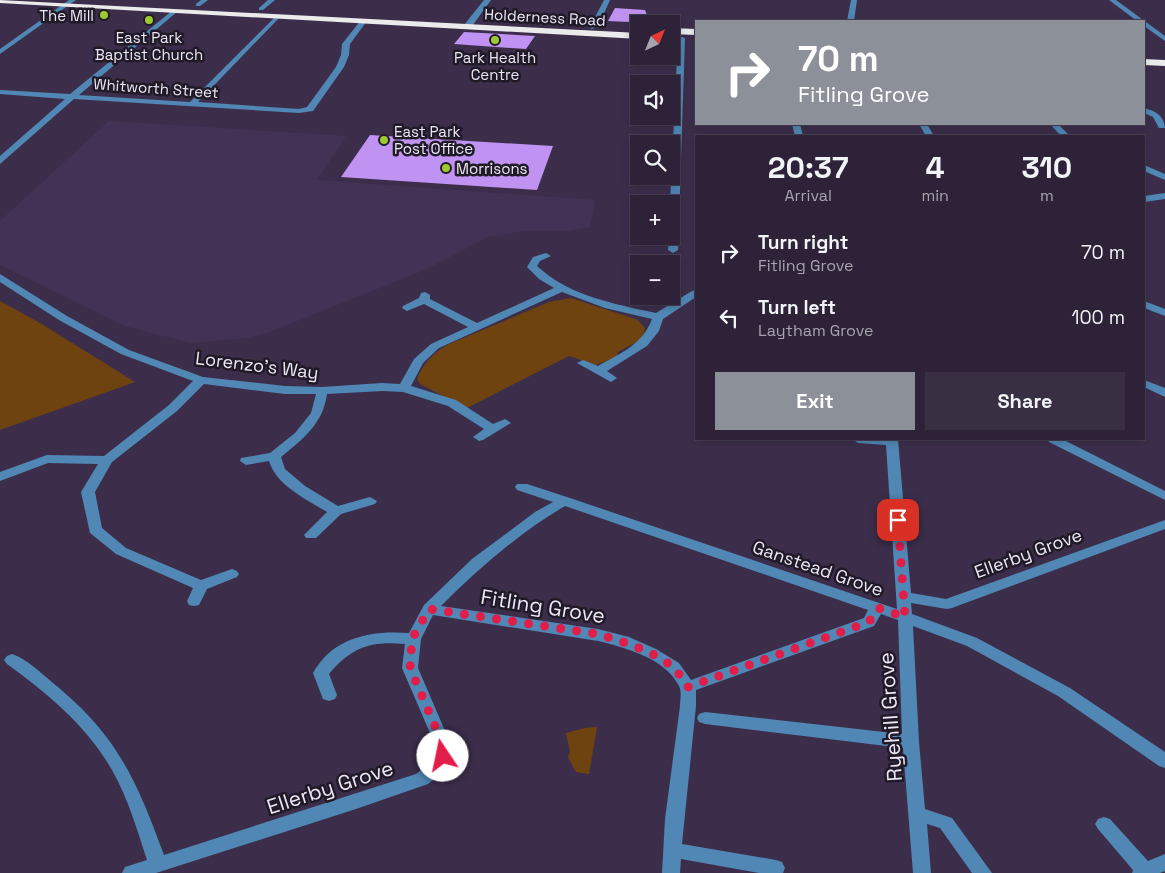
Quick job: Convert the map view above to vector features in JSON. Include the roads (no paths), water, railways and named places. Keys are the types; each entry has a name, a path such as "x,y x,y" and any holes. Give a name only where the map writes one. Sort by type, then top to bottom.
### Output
{"highway":[{"name":"Holderness Road","path":"91,0 201,3 630,35"},
{"name":"Holderness Road","path":"0,1 70,2 363,22 630,29"},
{"path":"680,31 695,32"},
{"path":"680,38 695,39"},
{"path":"1145,55 1165,56"},
{"path":"1145,62 1165,63"}],"street":[{"path":"261,9 272,0"},
{"path":"469,24 488,0"},
{"path":"594,27 606,0"},
{"path":"850,20 854,0"},
{"path":"1112,0 1139,20"},
{"path":"0,52 70,2"},
{"path":"0,161 73,96 152,32 175,10"},
{"path":"192,104 278,16"},
{"name":"Whitworth Street","path":"0,92 299,111 310,109 340,67 345,55 346,44 363,22"},
{"path":"1145,24 1165,39"},
{"path":"673,250 676,65"},
{"path":"1145,110 1156,115 1162,122"},
{"path":"1055,125 1065,135"},
{"path":"1145,168 1165,177"},
{"path":"1145,200 1164,198"},
{"path":"546,256 528,261 537,274 548,283 561,289 658,317"},
{"name":"Lorenzo's Way","path":"0,277 63,318 125,352 202,380 285,390 322,391 382,387 404,388 452,403 493,430"},
{"path":"404,388 418,361 435,346 561,289"},
{"path":"599,371 643,344 653,331 658,317 695,294"},
{"path":"407,308 424,298 476,327"},
{"path":"1145,304 1165,312"},
{"path":"583,364 611,378"},
{"path":"202,380 173,408 107,460 88,492 96,530 121,551 201,586 232,574"},
{"path":"1145,383 1165,393"},
{"path":"246,461 274,456 308,430 320,409 322,391"},
{"path":"479,436 505,423"},
{"path":"875,440 892,441"},
{"path":"1055,440 1165,496"},
{"name":"Ryehill Grove","path":"892,441 905,617 911,742 922,873"},
{"path":"274,456 279,471 300,489 336,511"},
{"path":"0,477 47,459 107,460"},
{"name":"Ganstead Grove","path":"522,487 905,617 972,642 1064,692 1165,761"},
{"path":"311,535 336,511 370,501"},
{"name":"Ellerby Grove","path":"131,873 422,780 441,764 444,747 410,668 412,639 429,609 477,562 508,537 540,515 565,501"},
{"name":"Ellerby Grove","path":"903,597 946,604 1165,524"},
{"path":"194,601 201,586"},
{"path":"671,873 674,818 688,706 688,687 869,622 878,608"},
{"name":"Fitling Grove","path":"429,609 598,634 651,653 674,667 688,687"},
{"path":"329,696 320,673 336,656 356,644 378,636 412,639"},
{"path":"12,660 54,692 88,726 117,764 140,815 158,864"},
{"path":"705,718 911,742"},
{"path":"918,814 946,823 983,873"},
{"path":"1104,824 1143,872 1165,862"},
{"path":"673,850 776,868"}],"place":[{"name":"The Mill","path":"104,15"},
{"name":"East Park Baptist Church","path":"149,20"},
{"name":"Park Health Centre","path":"495,40"},
{"name":"East Park Post Office","path":"384,140"},
{"name":"Morrisons","path":"446,168"}]}
